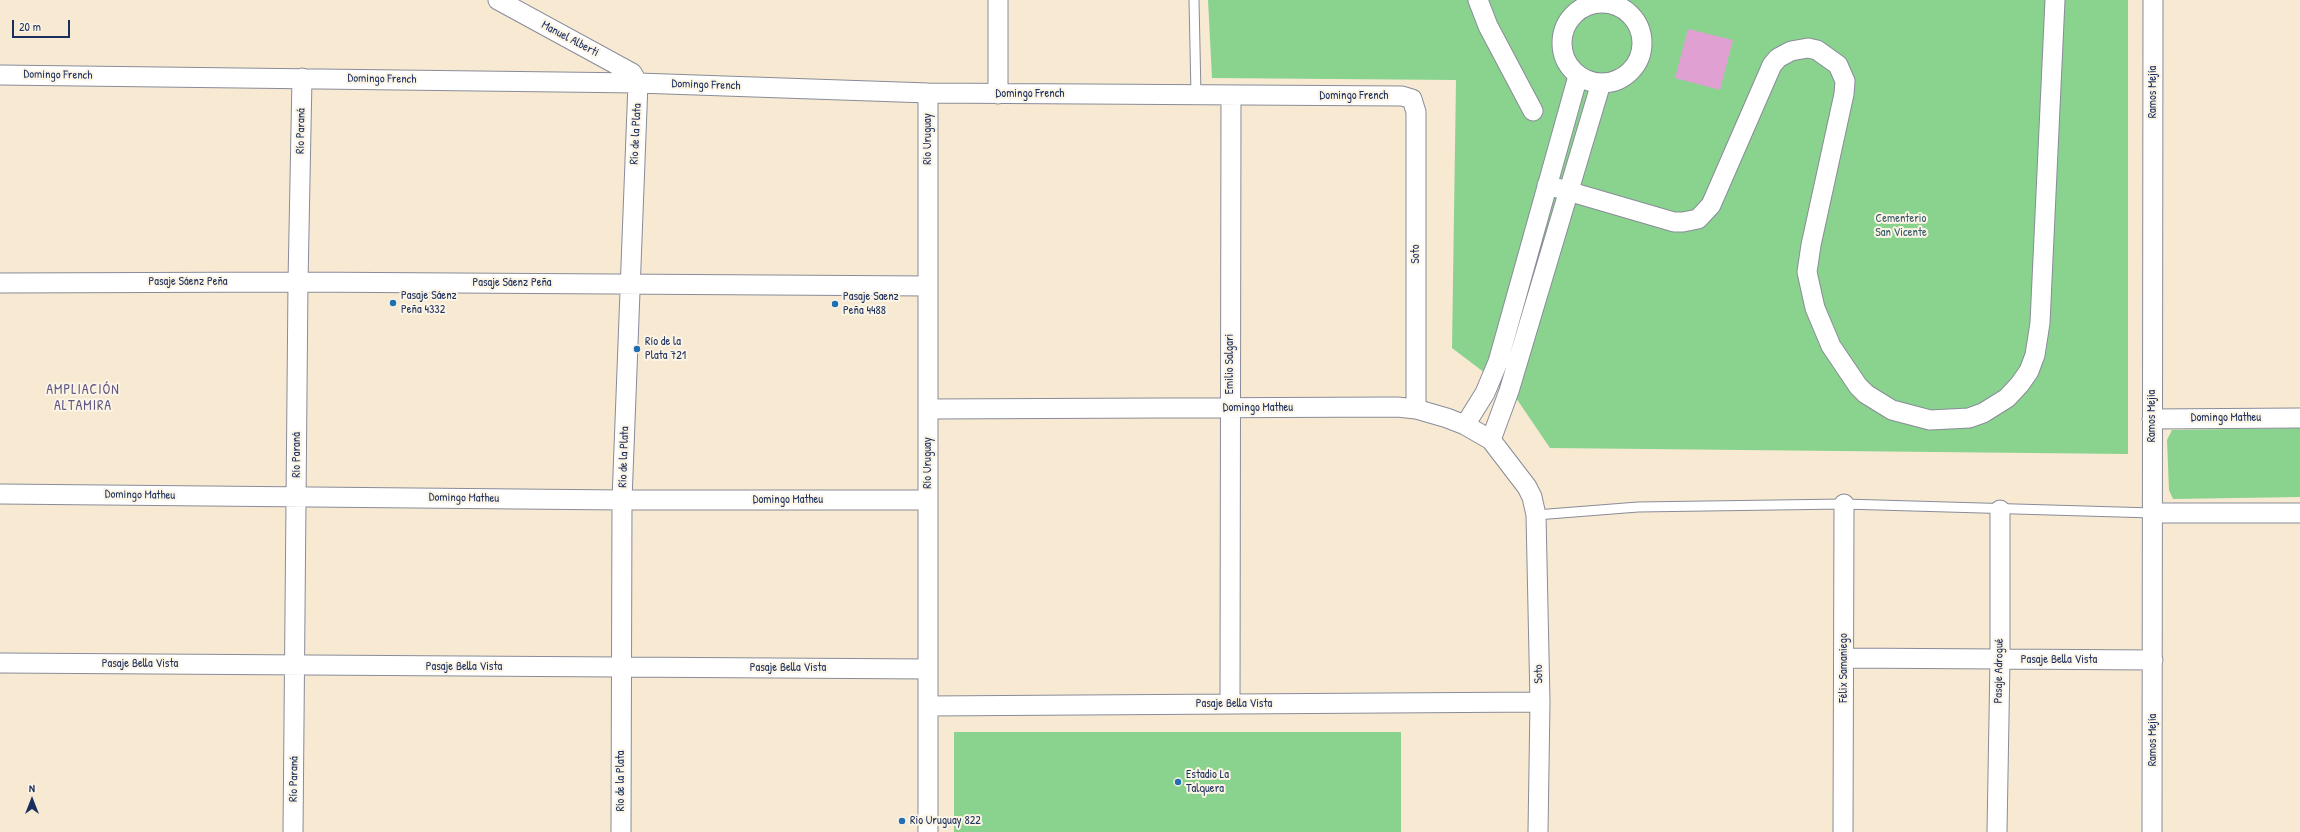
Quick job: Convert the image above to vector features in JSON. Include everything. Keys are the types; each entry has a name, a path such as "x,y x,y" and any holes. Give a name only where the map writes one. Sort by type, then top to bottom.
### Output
{"street":[{"name":"Manuel Alberti","path":"498,0 632,72 638,83"},
{"path":"998,0 998,94"},
{"path":"1478,0 1488,26 1533,111"},
{"path":"1547,185 1674,222 1698,219 1711,205 1772,65 1778,58 1791,51 1808,48 1817,50 1838,65 1845,81 1844,94 1811,245 1807,272 1815,308 1831,346 1858,386 1866,394 1892,410 1930,420 1969,418 1983,413 2006,398 2020,384 2035,355 2040,323 2055,0"},
{"name":"Ramos Mejía","path":"2152,832 2153,0"},
{"path":"1588,2 1603,2 1617,5 1629,12 1638,24 1642,37 1642,51 1637,64 1627,75 1615,82 1601,84 1578,76 1569,67 1563,55 1562,37 1569,19 1588,2"},
{"name":"Domingo French","path":"0,75 638,83 928,94 1402,96 1412,99"},
{"path":"1466,425 1485,393 1498,362 1578,76"},
{"name":"Río Paraná","path":"293,832 298,282 302,78"},
{"name":"Río de la Plata","path":"621,832 622,500 629,284 638,83"},
{"path":"1491,440 1509,391 1570,192 1601,84"},
{"name":"Río Uruguay","path":"928,94 928,832"},
{"name":"Emilio Salgari","path":"1230,704 1231,95"},
{"name":"Soto","path":"1412,99 1416,112 1416,409"},
{"name":"Pasaje Sáenz Peña","path":"0,283 298,282 928,286"},
{"name":"Domingo Matheu","path":"928,409 1397,407 1416,409 1466,425 1491,440 1519,474 1527,487 1532,497 1536,515"},
{"name":"Domingo Matheu","path":"2152,419 2300,418"},
{"name":"Domingo Matheu","path":"0,494 622,500 928,500"},
{"name":"Félix Samaniego","path":"1843,832 1845,658 1844,504"},
{"name":"Pasaje Adrogué","path":"1997,832 2000,660 2000,510"},
{"path":"2153,513 2300,513"},
{"name":"Soto","path":"1536,515 1540,702 1538,832"},
{"name":"Pasaje Bella Vista","path":"1845,658 2153,660"},
{"name":"Pasaje Bella Vista","path":"0,663 928,669"},
{"name":"Pasaje Bella Vista","path":"928,706 1540,702"}],"lane":[{"path":"1194,0 1196,95"},
{"path":"1536,515 1638,507 1844,504 2000,510 2153,513"}],"green space":[{"name":"Cementerio San Vicente","path":"1208,0 2128,0 2128,454 1550,448 1514,395 1452,348 1456,80 1212,78"},
{"path":"2300,428 2300,497 2173,499 2169,490 2167,440 2172,430"},
{"name":"Estadio La Talquera","path":"954,732 1401,732 1401,832 954,832"}],"building":[{"path":"1688,29 1733,40 1720,90 1675,78"}],"place":[{"name":"Pasaje Sáenz Peña 4332","path":"393,303"},
{"name":"Pasaje Saenz Peña 4488","path":"835,304"},
{"name":"Río de la Plata 721","path":"637,349"},
{"name":"Estadio La Talquera","path":"1178,782"},
{"name":"Rio Uruguay 822","path":"902,821"}],"district":[{"name":"AMPLIACIÓN ALTAMIRA","path":"83,398"}]}
